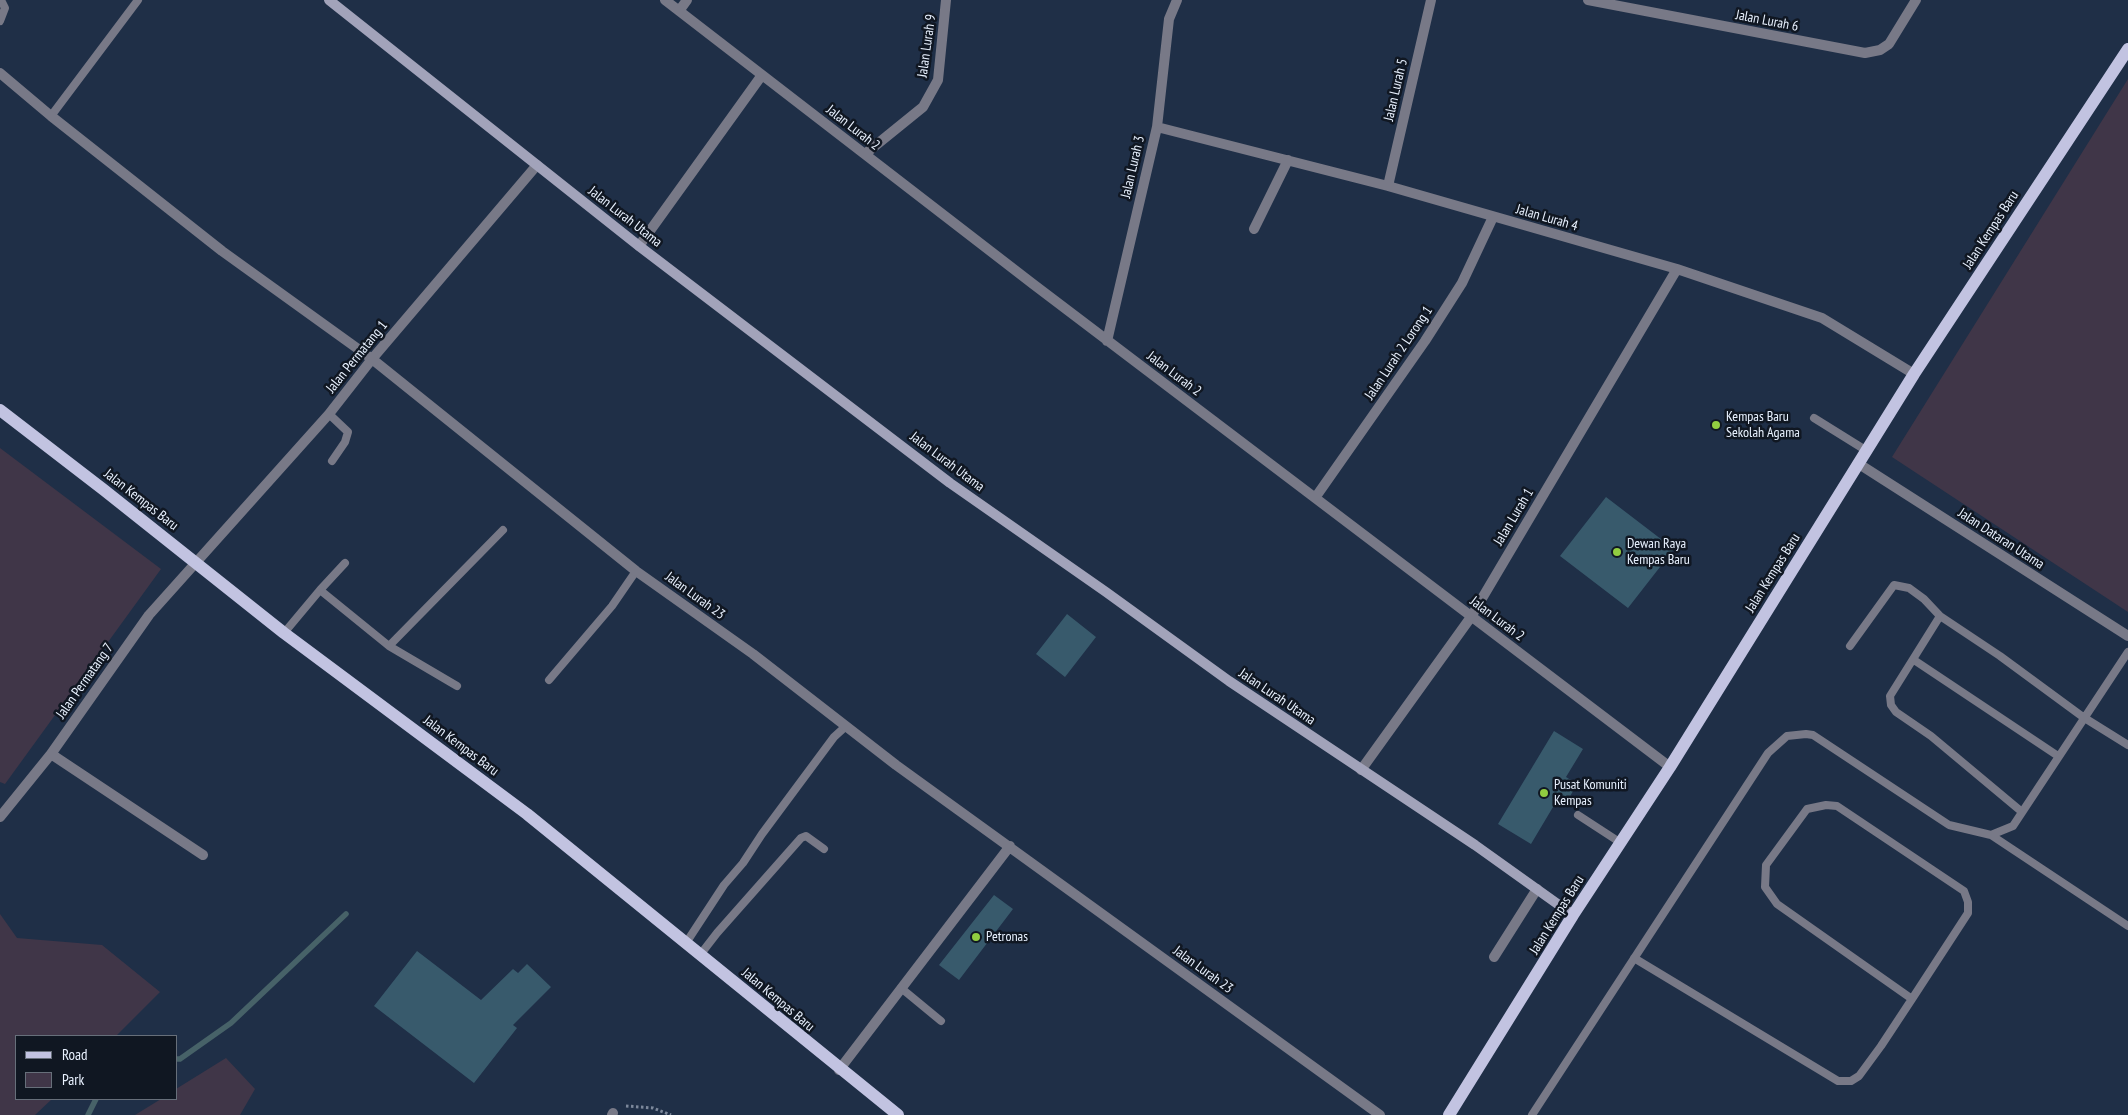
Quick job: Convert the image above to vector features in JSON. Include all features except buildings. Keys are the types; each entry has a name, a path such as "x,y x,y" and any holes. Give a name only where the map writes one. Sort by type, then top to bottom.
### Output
{"main road":[{"name":"Jalan Kempas Baru","path":"1449,1115 1573,915 1670,767 1914,374 2128,49"},
{"name":"Jalan Kempas Baru","path":"0,410 284,634 446,752 527,814 839,1070 898,1115"}],"street":[{"name":"Jalan Lurah Utama","path":"328,0 639,246 950,483 1229,681 1475,845 1573,915"},
{"name":"Jalan Lurah 2","path":"665,0 1033,284 1670,767"},
{"path":"679,11 686,0"},
{"name":"Jalan Lurah 9","path":"865,154 923,107 938,80 946,0"},
{"name":"Jalan Lurah 3","path":"1107,340 1157,127 1168,19 1177,0"},
{"name":"Jalan Lurah 5","path":"1388,186 1431,0"},
{"name":"Jalan Lurah 6","path":"1588,0 1620,3 1865,53 1880,50 1889,44 1916,0"},
{"name":"Jalan Lurah 23","path":"0,73 51,116 222,251 372,359 636,571 753,654 845,726 1380,1115"},
{"path":"639,246 762,75"},
{"name":"Jalan Lurah 4","path":"1157,127 1388,186 1677,269 1822,318 1914,374"},
{"path":"1254,229 1288,160"},
{"name":"Jalan Permatang 1","path":"196,563 329,414 372,359 537,165"},
{"name":"Jalan Lurah 2 Lorong 1","path":"1315,498 1425,341 1462,283 1493,217"},
{"name":"Jalan Lurah 1","path":"1361,770 1472,617 1677,269"},
{"name":"Jalan Dataran Utama","path":"1859,464 2128,636"},
{"name":"Jalan Permatang 7","path":"0,818 51,754 149,615 196,563"},
{"path":"51,754 203,855"},
{"path":"839,1070 1010,846"},
{"path":"1494,957 1537,889"}],"lane":[{"path":"0,21 5,8 1,0"},
{"path":"51,116 138,0"},
{"path":"329,414 348,432 345,442 332,461"},
{"path":"1814,418 1867,451"},
{"path":"389,646 503,530"},
{"path":"284,634 345,563"},
{"path":"549,680 612,606 636,571"},
{"path":"1850,646 1894,586 1909,588 1924,599 1940,616 2000,656 2083,717 2128,745"},
{"path":"320,590 389,646 457,686"},
{"path":"1940,616 1890,696 1891,705 1896,712 1931,736 2022,812"},
{"path":"1991,835 2013,826 2083,717 2128,652"},
{"path":"1914,660 2058,756"},
{"path":"686,943 724,885 743,863 834,737 845,726"},
{"path":"1532,1115 1768,753 1787,736 1813,735 1949,825 1991,835 2128,926"},
{"path":"1634,958 1838,1081 1851,1081 1859,1076 1912,999 1968,913 1968,902 1964,891 1837,806 1826,804 1808,809 1766,865 1765,887 1777,904 1912,999"},
{"path":"1578,815 1621,843"},
{"path":"700,955 717,933 801,838 806,836 824,849"},
{"path":"901,988 941,1021"}],"path":[{"path":"613,1114 627,1106 652,1108 671,1115"}],"green space":[{"path":"2128,79 2128,612 1892,457"},
{"path":"0,448 161,569 5,784 0,782"},
{"path":"0,914 17,938 102,945 160,992 117,1035 15,1035 15,1100 51,1100 35,1115 0,1115"},
{"path":"226,1058 255,1089 240,1115 135,1115 159,1100 178,1100 178,1088"}],"waterway":[{"path":"178,1059 231,1023 346,914"},
{"path":"88,1115 96,1100"}],"place":[{"name":"Kempas Baru Sekolah Agama","path":"1716,425"},
{"name":"Dewan Raya Kempas Baru","path":"1617,552"},
{"name":"Pusat Komuniti Kempas","path":"1544,793"},
{"name":"Petronas","path":"976,937"}]}
